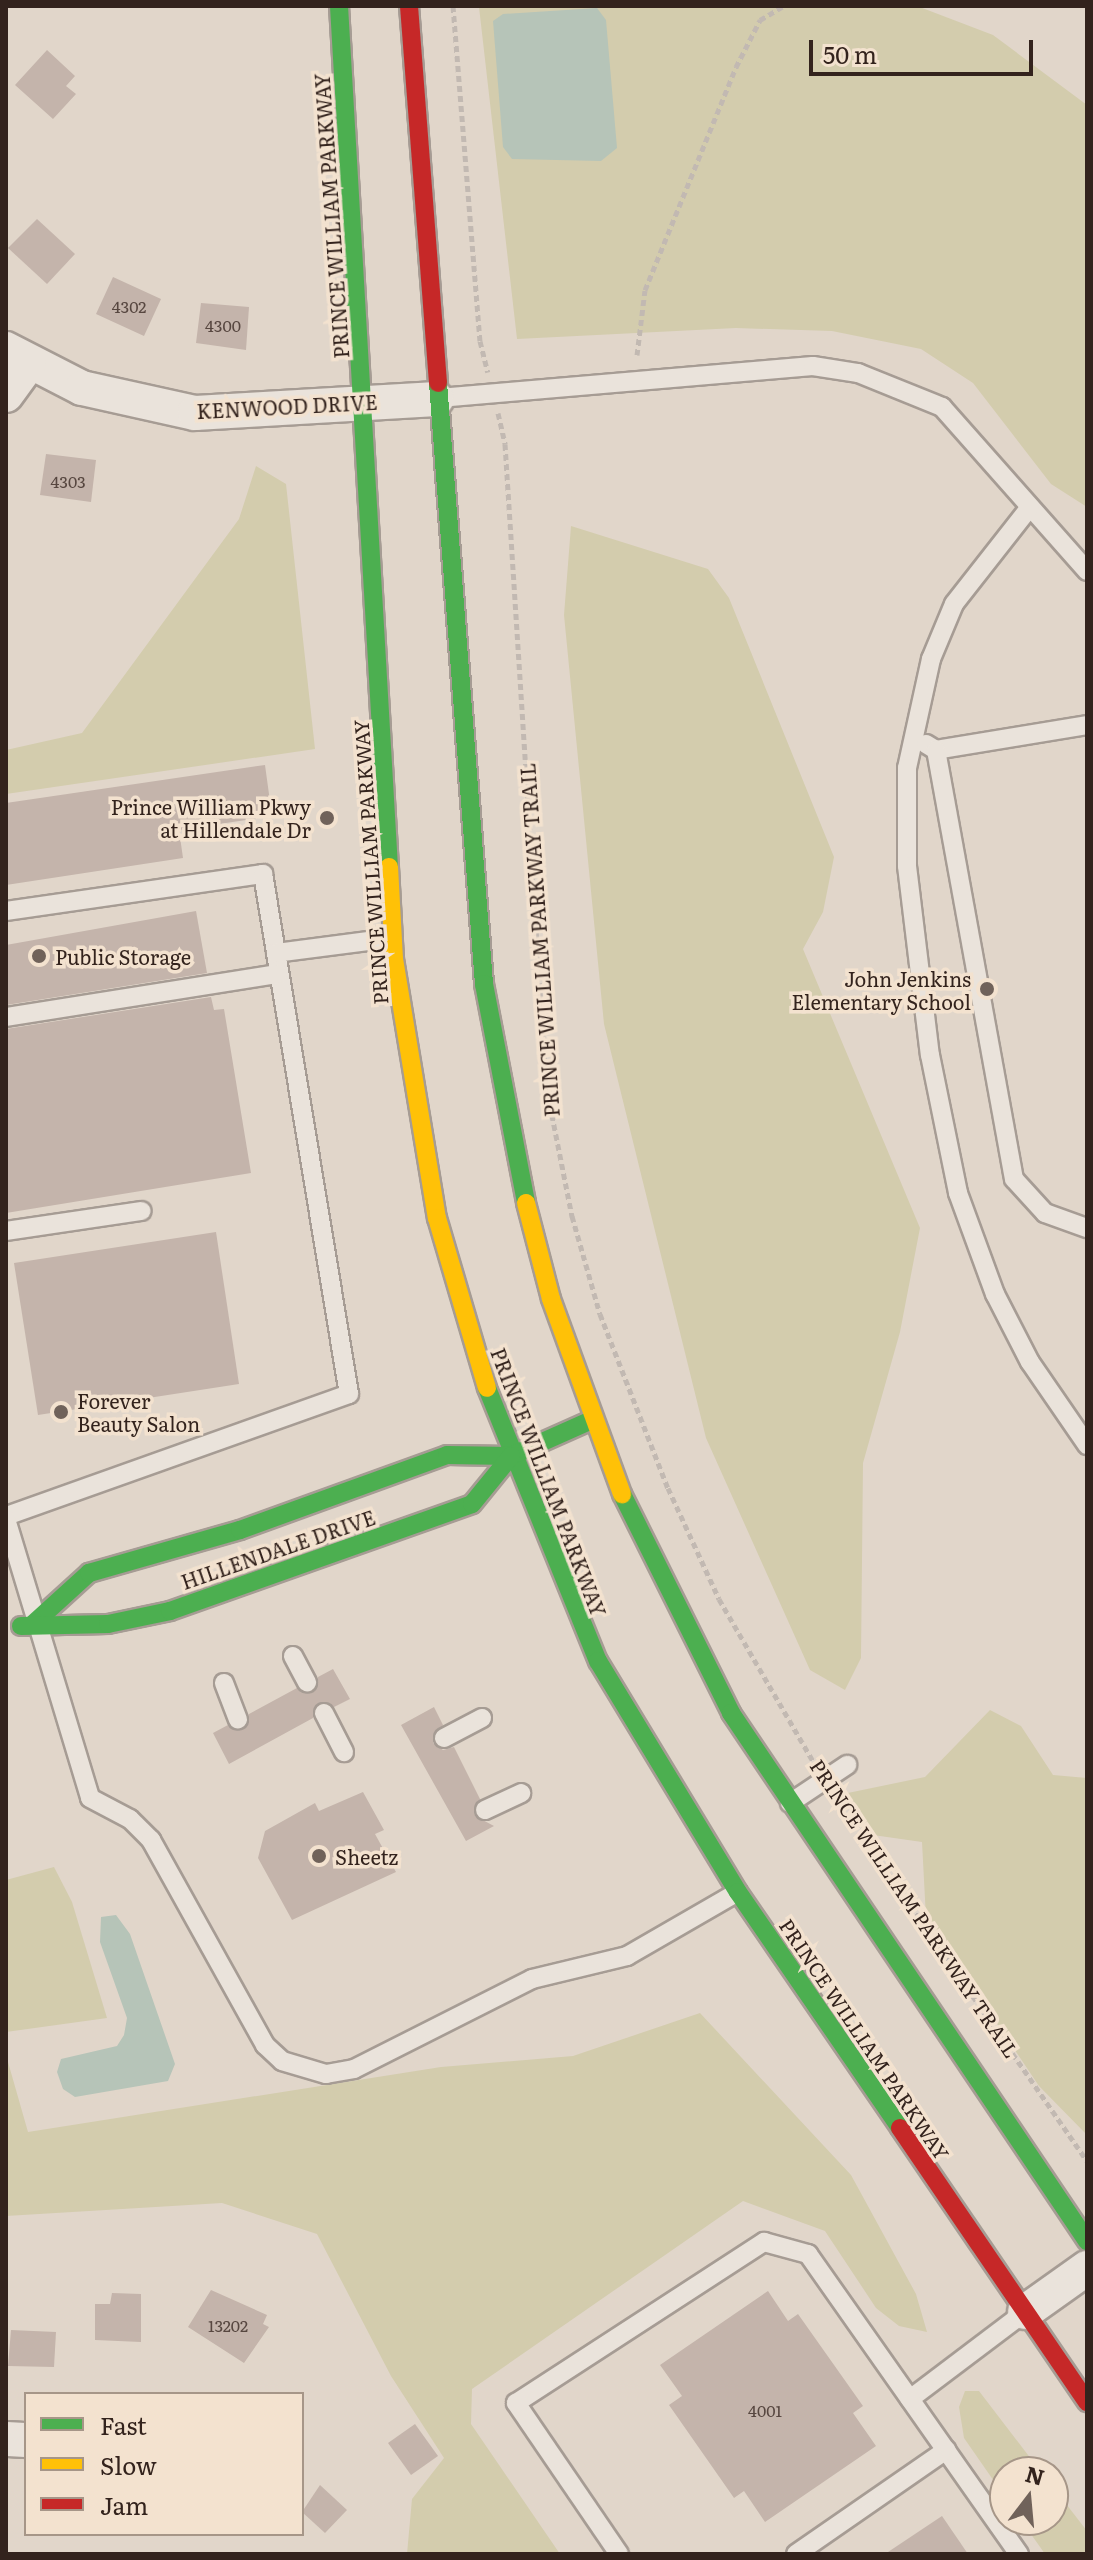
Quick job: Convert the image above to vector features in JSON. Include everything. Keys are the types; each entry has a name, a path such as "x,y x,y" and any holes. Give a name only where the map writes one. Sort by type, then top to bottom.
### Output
{"main road":[{"name":"PRINCE WILLIAM PARKWAY","path":"339,6 365,402 393,938 437,1218 511,1456 598,1661 738,1892 1087,2402"},
{"path":"415,7 437,399 468,836 492,1041 507,1128 551,1299 592,1420 671,1601 788,1805 1087,2241"},
{"name":"HILLENDALE DRIVE","path":"33,1624 89,1573 240,1530 447,1455 511,1456 592,1420"},
{"name":"HILLENDALE DRIVE","path":"6,1630 33,1624 140,1618 405,1528 472,1504 511,1456"}],"street":[{"name":"KENWOOD DRIVE","path":"17,356 137,405 195,413 437,399"},
{"path":"6,395 17,356"},
{"path":"1025,2312 1087,2268"}],"lane":[{"path":"437,399 813,366 858,373 942,407 1087,571"},
{"path":"1030,507 954,604 931,659 907,768 907,866 930,1055 958,1193 995,1294 1030,1362 1087,1445"},
{"path":"914,737 936,750 1087,725"},
{"path":"936,750 1014,1179 1045,1213 1087,1228"},
{"path":"6,911 263,874 349,1394 6,1518 33,1624 90,1798 151,1840 265,2045 303,2071 354,2069 532,1979 627,1956 738,1892"},
{"path":"276,953 393,938"},
{"path":"6,1017 279,974"},
{"path":"6,1231 142,1211"},
{"path":"293,1656 307,1682"},
{"path":"224,1683 238,1719"},
{"path":"324,1713 344,1752"},
{"path":"444,1738 482,1718"},
{"path":"788,1805 847,1765"},
{"path":"485,1810 521,1793"},
{"path":"619,2554 516,2403 747,2247 783,2242 808,2254 1019,2554"},
{"path":"910,2399 1025,2312"},
{"path":"796,2554 946,2450"}],"path":[{"path":"453,6 484,352"},
{"path":"637,355 648,282 736,67 760,20 783,6"},
{"name":"PRINCE WILLIAM PARKWAY TRAIL","path":"505,444 546,1085 572,1216 600,1314 668,1488 719,1599 824,1781 1087,2161"}],"shaded area":[{"path":"917,6 993,35 1087,105 1087,507 1051,484 973,383 921,349 832,331 736,328 517,339 479,7"},
{"path":"597,8 606,20 617,148 601,161 512,159 503,147 493,21 503,14"},
{"path":"256,466 286,484 315,749 6,794 6,750 82,733 239,519"},
{"path":"571,526 708,569 729,598 834,857 823,912 803,949 920,1228 900,1332 863,1463 861,1658 845,1690 810,1670 706,1438 604,1024 564,615"},
{"path":"990,1710 1021,1726 1053,1775 1087,1778 1087,2135 1039,2086 926,1918 922,1842 873,1835 843,1794 925,1777"},
{"path":"54,1867 72,1902 107,2018 6,2032 6,1880"},
{"path":"116,1915 130,1934 175,2064 168,2081 75,2097 63,2089 57,2072 61,2059 117,2046 124,2035 127,2018 100,1942 101,1917"},
{"path":"700,2013 851,2175 916,2294 927,2332 899,2326 876,2308 825,2231 743,2201 472,2389 471,2424 560,2554 407,2554 412,2499 444,2458 391,2376 317,2234 222,2203 6,2216 6,2055 28,2132 441,2067 573,2056"},
{"path":"965,2391 979,2391 1029,2456 989,2456 989,2474 964,2438 959,2407"},
{"path":"1069,2508 1087,2531 1087,2554 1045,2554 1032,2536 1069,2536"}],"building":[{"path":"47,50 75,76 66,86 76,94 53,119 15,85"},
{"path":"37,219 75,254 47,284 8,248"},
{"path":"113,277 161,299 144,336 96,314"},
{"path":"201,303 249,307 246,350 196,343"},
{"path":"46,454 96,460 91,502 40,495"},
{"path":"265,765 272,816 179,830 183,858 6,885 6,803"},
{"path":"196,911 207,973 6,1005 6,945"},
{"path":"211,997 214,1010 224,1009 251,1173 6,1213 6,1029"},
{"path":"216,1232 239,1384 38,1415 14,1263"},
{"path":"333,1669 350,1699 334,1707 318,1703 313,1718 229,1764 213,1733 228,1725 243,1730 249,1714 297,1688 312,1693 318,1677"},
{"path":"434,1707 443,1725 433,1743 443,1750 454,1747 480,1799 475,1816 494,1826 466,1841 401,1725"},
{"name":"Sheetz","path":"363,1792 384,1830 375,1834 396,1872 292,1920 258,1858 265,1831 315,1803 319,1811"},
{"path":"211,2290 267,2315 263,2324 269,2327 244,2363 188,2327"},
{"path":"768,2291 788,2321 798,2314 863,2406 853,2413 876,2446 765,2522 744,2491 734,2498 669,2405 682,2396 660,2365"},
{"path":"112,2293 141,2294 141,2342 95,2340 95,2304 110,2304"},
{"path":"11,2330 56,2332 54,2367 8,2366"},
{"path":"415,2424 438,2456 411,2475 388,2443"},
{"path":"320,2485 347,2510 325,2533 304,2514"},
{"path":"942,2516 968,2554 885,2554"}],"traffic: fast":[{"path":"339,6 389,867"},
{"path":"438,383 484,984 526,1203"},
{"path":"487,1388 598,1661 738,1892 900,2128"},
{"path":"33,1624 89,1573 240,1530 447,1455 511,1456 592,1420"},
{"path":"21,1626 108,1624 170,1611 472,1504 511,1456"},
{"path":"622,1494 731,1713 1087,2241"}],"traffic: slow":[{"path":"389,867 394,959 437,1218 487,1388"},
{"path":"526,1203 551,1299 622,1494"}],"traffic: jam":[{"path":"409,6 438,383"},
{"path":"900,2128 1087,2402"}],"place":[{"name":"Prince William Pkwy at Hillendale Dr","path":"327,818"},
{"name":"Public Storage","path":"39,956"},
{"name":"John Jenkins Elementary School","path":"987,989"},
{"name":"Forever Beauty Salon","path":"61,1412"},
{"name":"Sheetz","path":"319,1856"}]}
